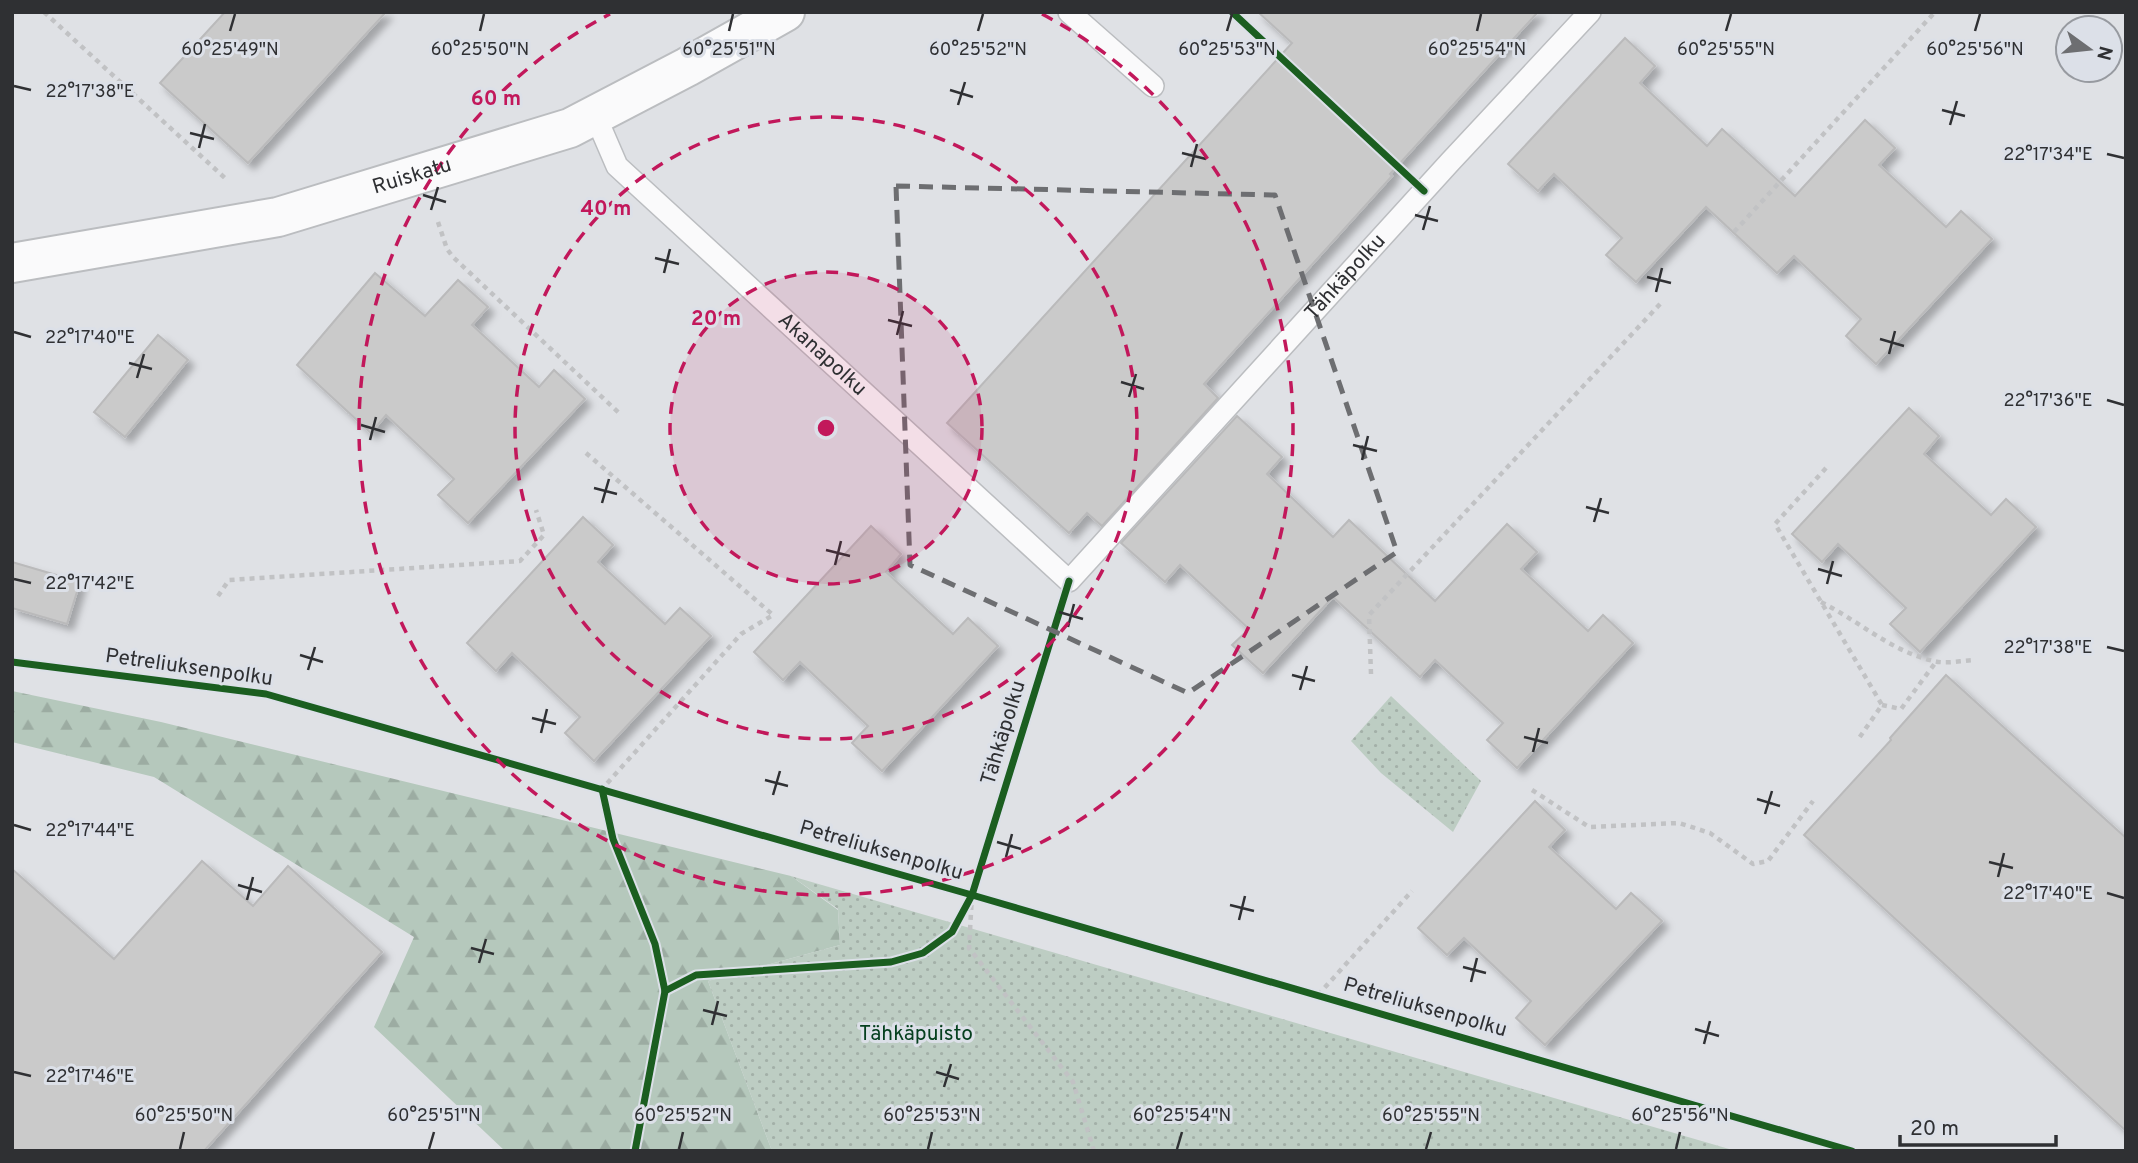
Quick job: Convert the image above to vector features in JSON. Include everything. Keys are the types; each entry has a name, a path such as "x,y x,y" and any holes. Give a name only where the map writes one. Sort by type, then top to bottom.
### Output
{"street":[{"name":"Ruiskatu","path":"12,263 278,217 570,128 785,12"}],"lane":[{"path":"1069,12 1153,86"},
{"name":"Tähkäpolku","path":"1069,581 1590,12"},
{"name":"Akanapolku","path":"595,115 617,166 1069,581"}],"path":[{"path":"44,12 227,180"},
{"path":"1734,232 1935,12"},
{"path":"438,222 447,249 453,257 619,413"},
{"path":"1371,674 1369,615 1661,303"},
{"path":"586,453 773,615 741,634 602,789"},
{"path":"1826,468 1775,524 1882,705 1901,709 1936,662"},
{"path":"218,596 229,580 520,561 544,535 537,510"},
{"path":"1820,601 1898,649 1936,662 1973,660"},
{"path":"1857,741 1882,705"},
{"path":"588,786 615,793"},
{"path":"602,789 604,802"},
{"path":"1532,790 1590,827 1679,823 1710,833 1753,864 1768,861 1813,801"},
{"path":"959,919 976,882"},
{"path":"1318,995 1412,891"},
{"path":"972,895 969,948 1073,1082 1094,1151"}],"highlighted area":[{"path":"896,186 1275,195 1397,552 1188,693 910,565"}],"green space":[{"path":"12,691 161,722 791,876 838,910 840,945 708,981 772,1151 505,1151 374,1027 414,937 154,777 12,742"},
{"path":"1391,696 1481,781 1453,832 1381,773 1351,741"},
{"name":"Tähkäpuisto","path":"791,876 1736,1151 772,1151 708,981 840,945 838,909"}],"building":[{"path":"225,12 386,12 248,163 160,83"},
{"path":"1258,12 1538,12 1204,384 1218,398 1102,526 1087,513 1069,533 947,423 1292,43"},
{"path":"1625,38 1655,66 1640,83 1707,146 1722,129 1795,196 1865,120 1895,148 1879,165 1946,227 1961,211 1992,239 1876,364 1846,336 1861,319 1794,256 1777,273 1706,207 1636,282 1606,255 1622,238 1554,174 1538,191 1508,164"},
{"path":"375,273 425,316 458,280 488,307 472,325 539,387 554,370 585,399 468,523 438,495 454,479 386,415 371,433 297,365"},
{"path":"158,335 188,360 125,437 94,412"},
{"path":"1909,408 1939,436 1924,454 1991,515 2006,499 2036,527 1920,652 1890,624 1906,608 1838,544 1822,562 1792,534"},
{"path":"1237,416 1282,457 1267,474 1333,537 1349,520 1435,601 1507,524 1537,552 1521,569 1588,631 1603,615 1633,643 1517,768 1487,740 1503,723 1435,660 1420,677 1333,597 1263,673 1232,645 1249,629 1180,565 1165,582 1121,543"},
{"path":"583,517 613,545 598,562 665,624 680,608 711,636 594,761 565,733 580,717 512,653 496,671 467,643"},
{"path":"871,526 901,554 886,572 953,634 968,618 998,646 882,771 852,743 868,726 800,662 783,680 754,652"},
{"path":"12,562 80,582 67,624 12,608"},
{"path":"1946,675 2126,838 2126,1131 1804,835"},
{"path":"1535,801 1565,830 1549,847 1616,909 1631,893 1662,921 1545,1045 1516,1018 1531,1001 1464,938 1447,955 1418,928"},
{"path":"202,861 253,906 288,866 382,952 204,1151 12,1151 12,869 114,959"}],"cycle path":[{"path":"1232,12 1424,191"},
{"path":"665,991 696,975 891,962 923,953 952,932 972,895 1069,581"},
{"name":"Petreliuksenpolku","path":"12,662 266,694 972,895 1852,1151"},
{"path":"602,789 613,839 655,944 665,991 635,1151"}]}
